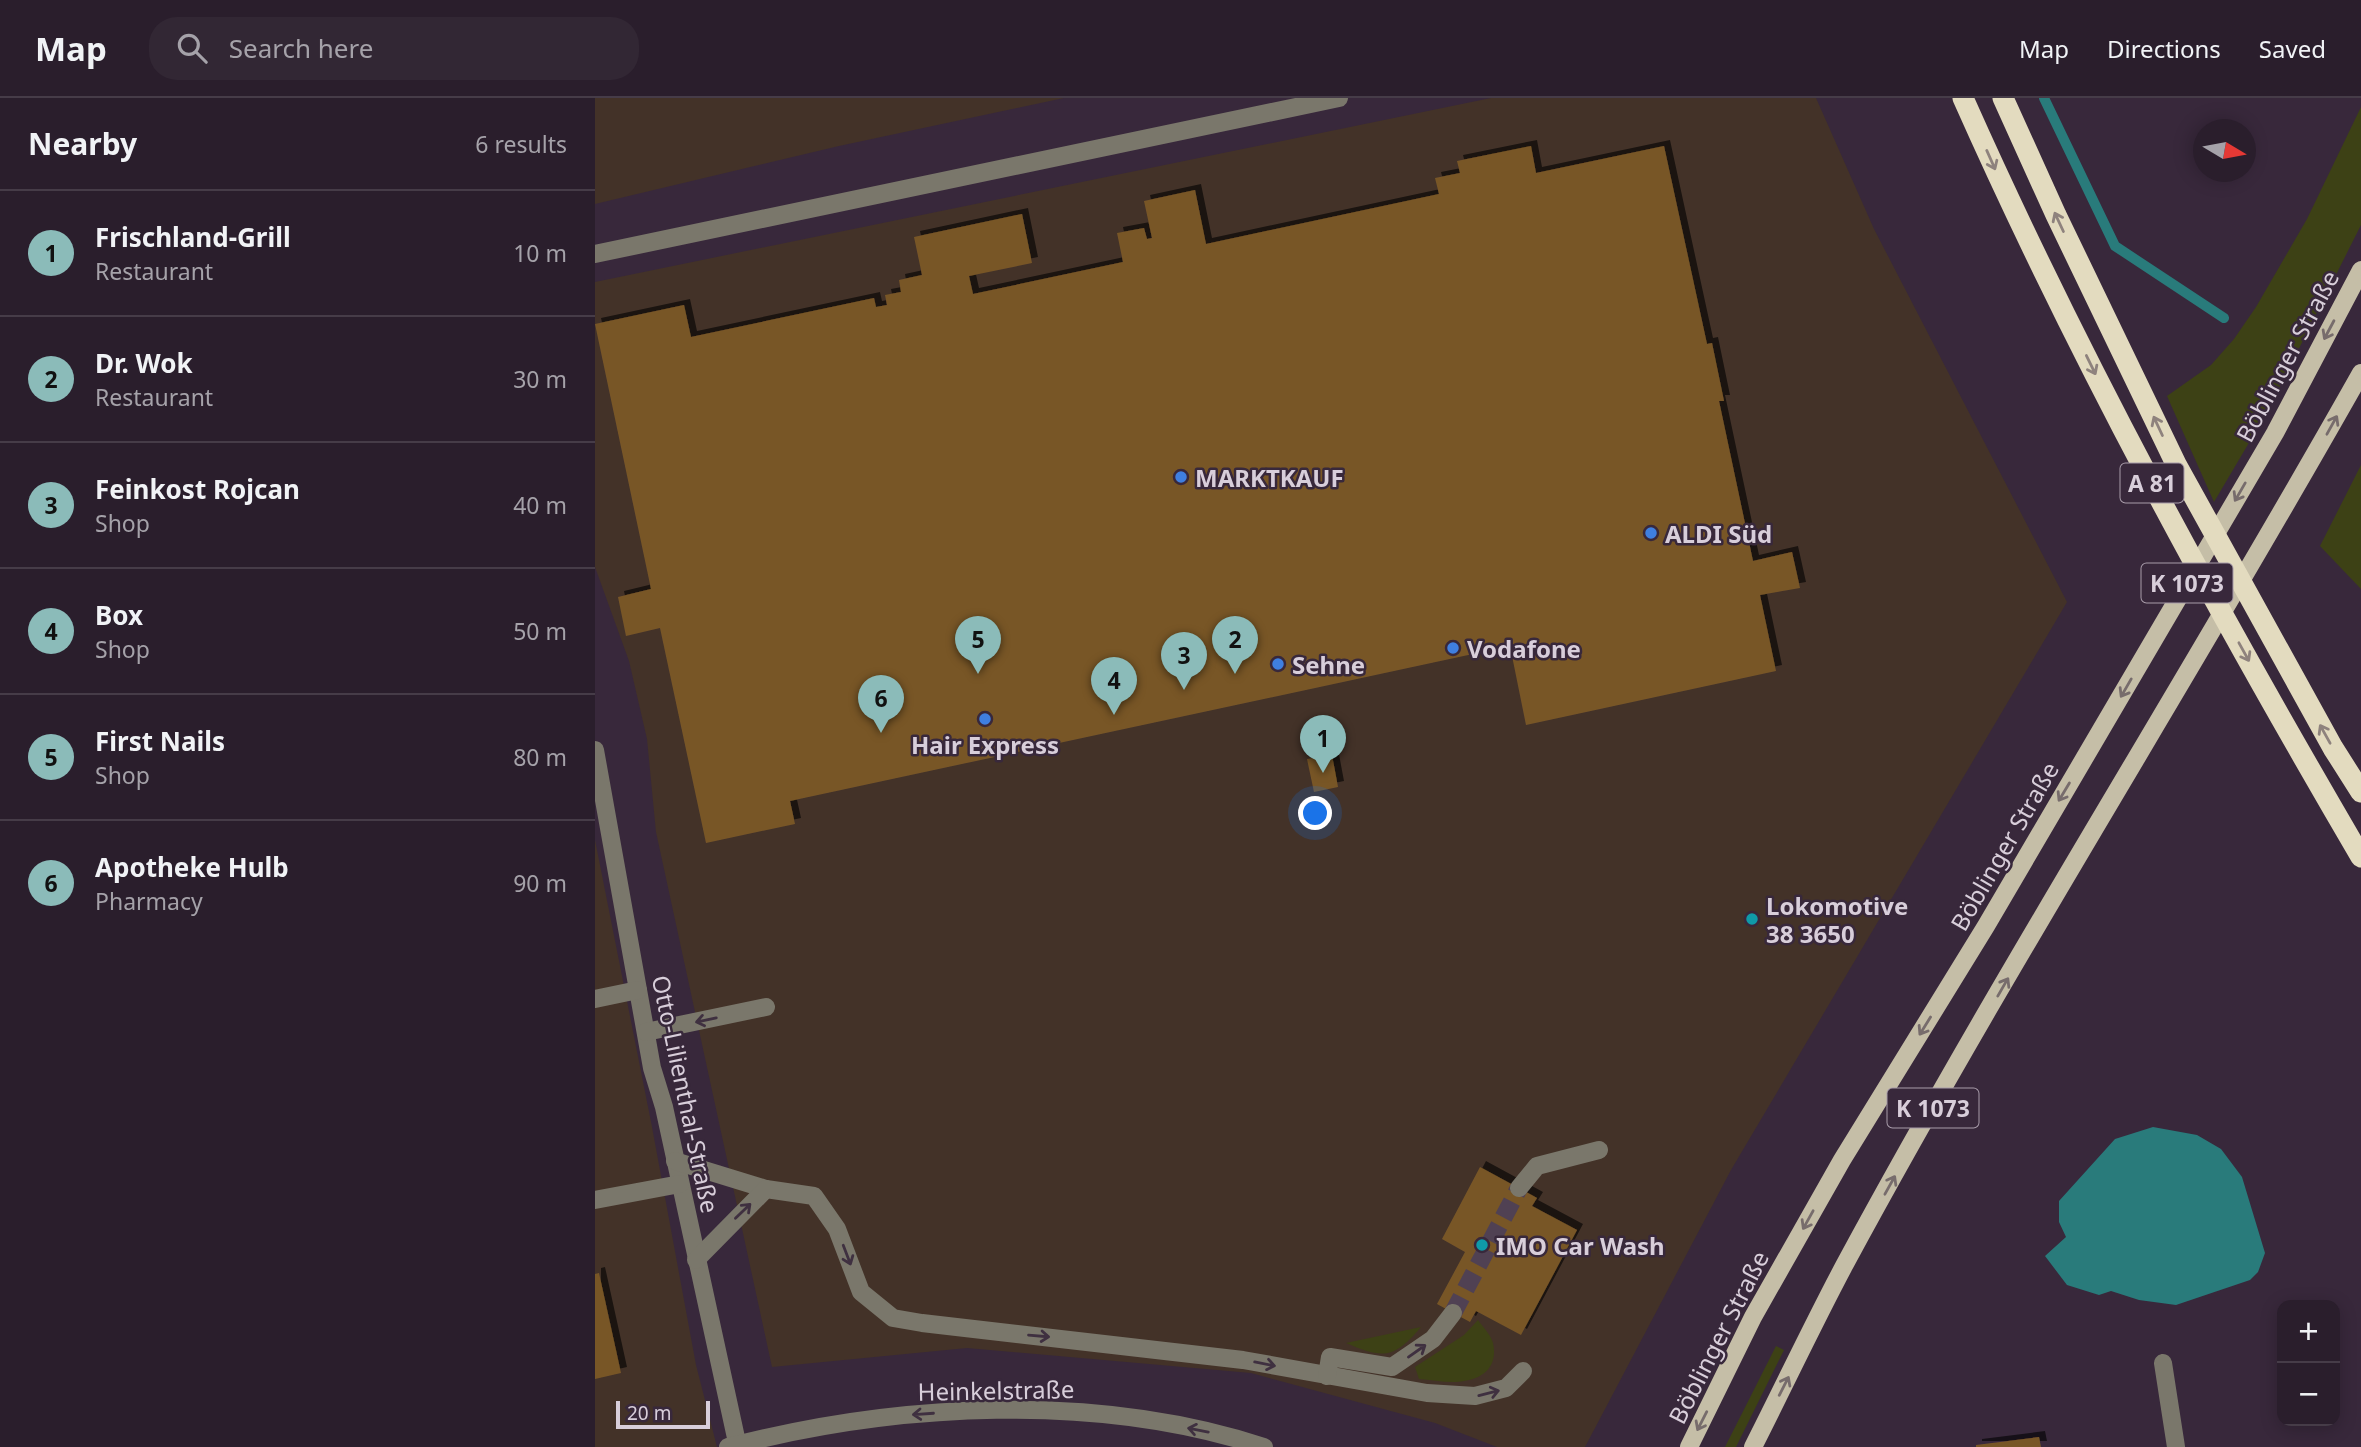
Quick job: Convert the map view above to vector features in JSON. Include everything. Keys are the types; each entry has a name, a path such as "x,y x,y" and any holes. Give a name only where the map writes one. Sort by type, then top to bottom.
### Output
{"highway":[{"name":"A 81","path":"1963,98 2001,183 2142,465 2265,691 2361,857"},
{"name":"A 81","path":"2003,98 2061,227 2176,464 2326,736 2361,792"}],"main road":[{"name":"Böblinger Straße","path":"1689,1447 1753,1317 1842,1160 1986,926 2275,433 2361,270"},
{"name":"K 1073","path":"1753,1447 1870,1220 1928,1116 2303,477 2361,373"}],"street":[{"path":"595,254 1339,98"},
{"name":"Otto-Lilienthal-Straße","path":"595,750 652,1069 664,1107 734,1446"},
{"path":"595,999 638,990"},
{"path":"646,1032 766,1007"},
{"path":"1519,1188 1537,1166 1599,1150"},
{"path":"675,1161 766,1189 814,1196 837,1229 861,1292 893,1318 922,1324 1243,1360 1427,1393 1475,1396 1506,1388 1523,1371"},
{"path":"595,1200 680,1184"},
{"path":"696,1260 766,1189"},
{"path":"1327,1376 1330,1357 1392,1367 1433,1339 1453,1313"},
{"path":"2163,1363 2176,1447"},
{"name":"Heinkelstraße","path":"734,1446 894,1416 1002,1409 1087,1413 1163,1423 1235,1437 1264,1447"}],"shaded area":[{"path":"595,98 1064,98 839,146 595,204"},
{"path":"1491,98 1816,98 1874,229 2067,602 1731,1170 1585,1447 1497,1447 1435,1423 1251,1373 967,1348 772,1367 656,832 647,739 629,661 595,567 595,282"},
{"path":"2361,107 2361,225 2266,414 2214,502 2167,396 2211,365 2234,339 2256,307 2307,219"},
{"path":"2361,465 2361,589 2320,546"},
{"path":"595,840 696,1365 717,1447 595,1447"},
{"path":"2153,1127 2197,1135 2221,1149 2242,1177 2265,1253 2258,1272 2250,1280 2176,1305 2139,1300 2111,1291 2099,1295 2067,1285 2045,1256 2066,1237 2059,1222 2059,1201 2115,1139"},
{"path":"1478,1320 1489,1334 1494,1351 1492,1364 1484,1373 1459,1382 1419,1379 1415,1367 1464,1335"},
{"path":"1421,1327 1403,1345 1387,1353 1370,1352 1346,1343"},
{"path":"1776,1346 1784,1350 1736,1447 1725,1447"}],"building":[{"name":"MARKTKAUF","path":"1531,146 1536,173 1664,146 1707,344 1712,343 1724,401 1719,401 1753,561 1792,552 1800,588 1760,595 1776,671 1526,725 1510,646 790,801 795,824 706,843 660,628 626,636 618,597 651,589 595,324 684,305 691,337 874,298 876,307 887,305 885,295 901,292 899,280 922,275 914,237 1022,214 1032,263 969,276 973,294 1123,262 1117,233 1144,228 1147,239 1152,238 1144,201 1195,190 1206,244 1439,194 1435,178 1460,173 1457,161"},
{"path":"1332,755 1338,787 1314,792 1307,759"},
{"path":"1480,1167 1537,1198 1532,1206 1577,1230 1521,1335 1476,1311 1470,1322 1437,1304 1465,1252 1442,1239"},
{"path":"599,1273 621,1373 595,1379 595,1274"},
{"path":"2039,1437 2041,1447 1976,1447 1976,1445"}],"waterway":[{"path":"2044,98 2115,246 2224,318"}],"tunnel":[{"path":"1453,1313 1519,1188"}],"place":[{"name":"MARKTKAUF","path":"1181,477"},
{"name":"ALDI Süd","path":"1651,533"},
{"name":"Vodafone","path":"1453,648"},
{"name":"Sehne","path":"1278,664"},
{"name":"First Nails","path":"978,674"},
{"name":"Dr. Wok","path":"1235,674"},
{"name":"Feinkost Rojcan","path":"1184,690"},
{"name":"Box","path":"1114,715"},
{"name":"Hair Express","path":"985,719"},
{"name":"Apotheke Hulb","path":"881,733"},
{"name":"Frischland-Grill","path":"1323,773"},
{"name":"Lokomotive 38 3650","path":"1752,919"},
{"name":"IMO Car Wash","path":"1482,1245"}]}
